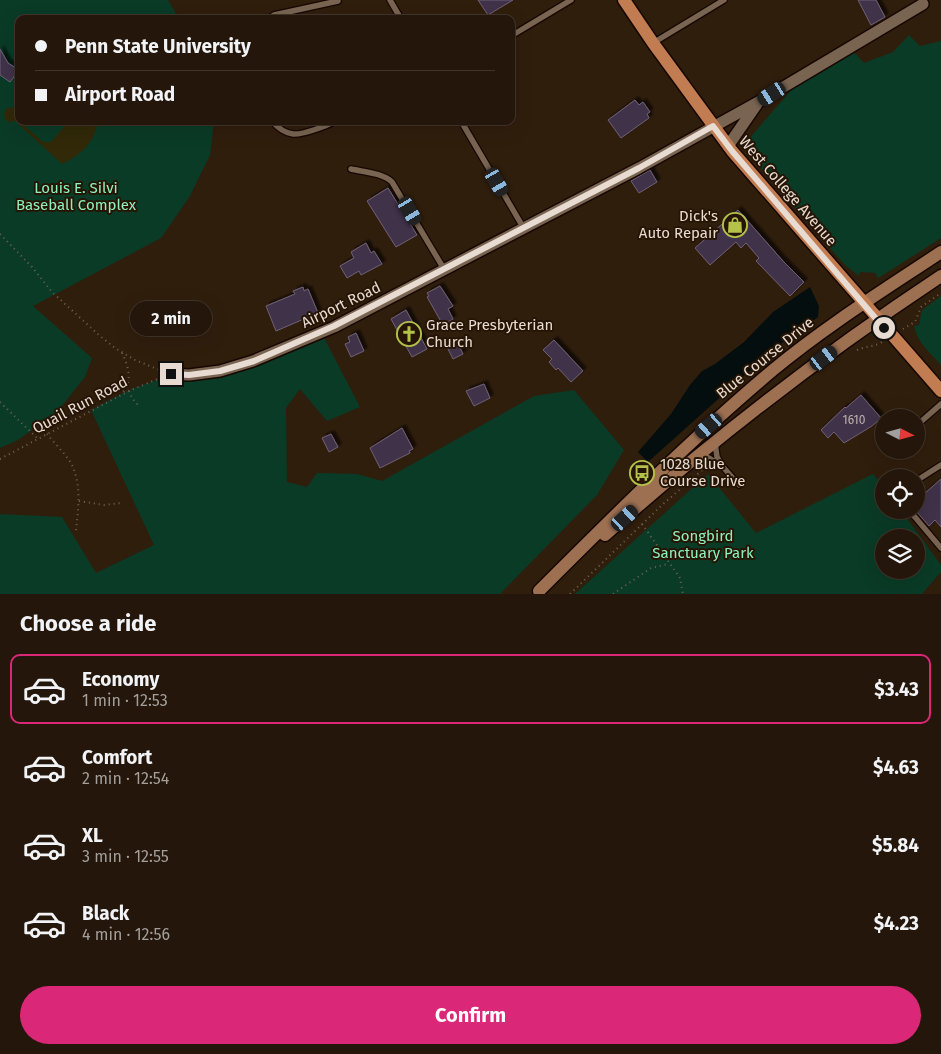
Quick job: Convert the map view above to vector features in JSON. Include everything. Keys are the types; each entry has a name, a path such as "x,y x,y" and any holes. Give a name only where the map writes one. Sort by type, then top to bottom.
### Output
{"main road":[{"name":"West College Avenue","path":"624,0 728,146 941,392"},
{"name":"Blue Course Drive","path":"537,593 640,489 774,369 835,322 941,252"},
{"name":"Blue Course Drive","path":"537,593 715,442 877,320 941,276"}],"street":[{"name":"Airport Road","path":"171,374 189,375 220,371 254,361 334,326 639,168 760,101 926,2"},
{"path":"728,146 760,101"}],"lane":[{"path":"390,0 399,15"},
{"path":"515,34 571,0"},
{"path":"653,43 724,0"},
{"path":"274,15 338,1"},
{"path":"276,125 282,130 293,134 326,125"},
{"path":"463,125 523,228"},
{"path":"351,169 382,176 392,182 444,269"},
{"path":"925,418 941,404"},
{"path":"715,442 717,457 739,485"},
{"path":"698,456 709,458 723,467"},
{"path":"925,475 941,465"},
{"path":"917,519 941,548"}],"path":[{"path":"0,234 32,267 52,292 100,336 122,353 153,368 171,374"},
{"path":"915,322 921,307 941,293"},
{"path":"121,394 127,388 129,376 122,353"},
{"name":"Quail Run Road","path":"0,459 121,394 171,374"},
{"path":"129,391 132,398 138,404"},
{"path":"0,402 38,439"},
{"path":"47,434 71,464 77,479 79,492 76,532"},
{"path":"570,594 642,524 709,464"},
{"path":"78,501 104,505 121,503"},
{"path":"642,524 668,564 680,578 683,594"},
{"path":"613,594 651,568 668,564"}],"green space":[{"name":"Louis E. Silvi Baseball Complex","path":"0,0 168,0 177,15 15,15 15,125 214,125 210,155 190,196 161,238 33,306 92,358 85,377 58,411 18,440 0,448"},
{"path":"909,35 920,46 941,41 941,238 880,277 877,278 876,273 860,272 859,276 845,265 764,173 749,151 748,140 792,89 854,52 864,63 893,52"},
{"path":"941,296 941,365 921,342 914,326 919,325 922,310"},
{"path":"321,332 360,407 327,421 300,389 286,408 287,482 307,487 317,473 357,474 382,481 534,396 574,390 624,450 597,495 500,594 0,594 0,514 62,517 96,573 154,545 91,410 129,390 172,375 204,374"},
{"name":"Songbird Sanctuary Park","path":"708,474 756,533 873,474 875,476 875,519 908,519 915,529 875,529 875,579 925,579 925,543 941,565 941,572 922,594 575,594"}],"sand":[{"path":"10,108 15,108 15,121 9,122 5,119 4,114"},
{"path":"19,125 24,125 43,142 51,142 66,125 97,125 94,135 86,147 75,157 62,164"}],"shaded area":[{"path":"810,287 819,306 818,317 774,349 648,462 638,452 671,414 690,385 702,371 715,364 744,342 773,312"}],"building":[{"path":"478,0 513,0 488,15"},
{"path":"858,0 876,0 885,17 871,25"},
{"path":"0,49 8,63 15,67 15,75 10,82 0,75"},
{"path":"635,100 639,105 643,102 650,112 647,114 649,118 621,138 608,120"},
{"path":"650,170 657,182 639,193 631,181"},
{"path":"388,188 417,235 396,247 367,201"},
{"path":"738,210 804,282 790,296 756,261 759,258 746,243 741,248 736,242 710,265 695,248"},
{"path":"366,243 371,253 374,251 382,264 361,275 359,271 347,278 340,266 354,258 351,252"},
{"path":"440,286 453,306 448,309 453,319 443,325 427,297 429,296 427,293"},
{"path":"303,287 304,291 308,289 318,313 276,331 266,306 295,294 293,291"},
{"name":"Grace Presbyterian Church","path":"406,310 427,349 412,357 391,319"},
{"path":"356,333 364,351 351,357 345,344 350,342 348,337"},
{"path":"554,340 583,371 571,382 558,368 556,370 549,362 552,359 543,350"},
{"path":"457,342 463,354 453,359 447,347"},
{"path":"484,384 490,398 474,406 466,391"},
{"path":"861,395 875,411 875,423 844,443 834,432 828,438 821,430"},
{"path":"402,428 413,449 409,451 410,453 380,468 370,448"},
{"path":"331,434 338,447 329,452 322,438"},
{"path":"941,479 941,527 935,520 929,526 923,519 925,519 925,493"}],"place":[{"name":"Dick's Auto Repair","path":"735,225"},
{"name":"Grace Presbyterian Church","path":"409,334"},
{"name":"1028 Blue Course Drive","path":"642,473"}],"route":[{"path":"171,374 189,375 220,371 254,361 334,326 639,168 713,126 732,151 884,328"}]}
